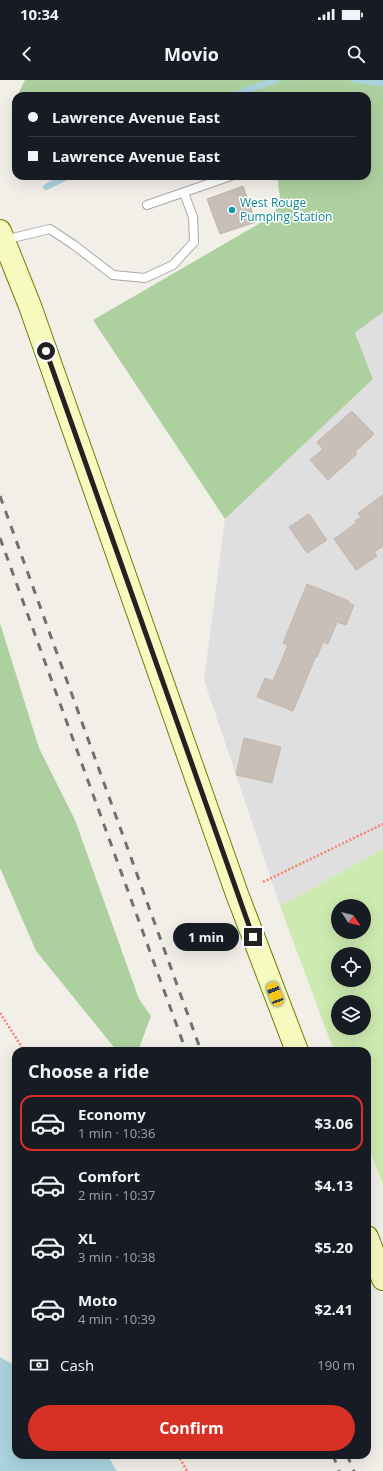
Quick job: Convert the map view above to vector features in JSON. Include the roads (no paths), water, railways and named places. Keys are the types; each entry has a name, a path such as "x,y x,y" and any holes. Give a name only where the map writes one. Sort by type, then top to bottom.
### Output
{"street":[{"path":"2,236 30,306 234,887 295,1047"},
{"path":"371,1248 383,1279"}],"lane":[{"path":"147,205 220,180"},
{"path":"2,236 50,229 74,245 113,275 145,278 174,265 194,242 193,217 184,193"}],"water":[{"path":"0,1357 12,1364 12,1459 110,1459 117,1471 0,1471"}],"waterway":[{"path":"242,92 276,80"},
{"path":"354,80 383,83"},
{"path":"46,187 61,180"}],"railway":[{"path":"0,496 200,1047"},
{"path":"0,538 185,1047"},
{"path":"334,1459 339,1471"},
{"path":"349,1459 354,1471"}],"place":[{"name":"West Rouge Pumping Station","path":"232,210"}]}
